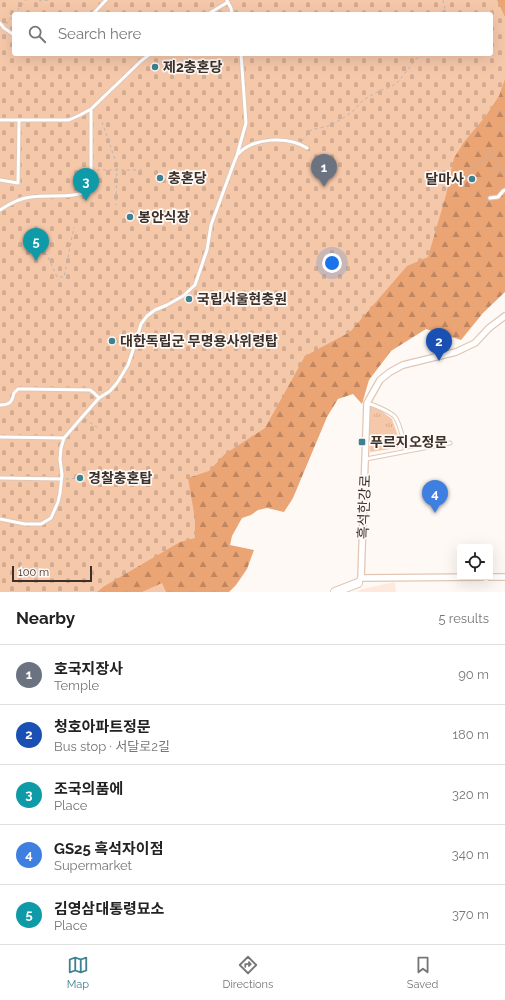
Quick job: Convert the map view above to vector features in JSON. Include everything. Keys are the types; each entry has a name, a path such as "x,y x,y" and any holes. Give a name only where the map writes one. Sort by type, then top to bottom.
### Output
{"street":[{"path":"367,404 380,380 390,372 403,365 456,352 469,346 475,343 489,328 505,316"},
{"name":"흑석한강로","path":"359,580 366,458 367,404"},
{"path":"493,577 505,577"},
{"path":"335,592 359,580 457,578"}],"lane":[{"path":"95,12 106,0"},
{"path":"211,12 227,1 231,12"},
{"path":"0,23 12,34"},
{"path":"0,120 69,120 91,108 147,56"},
{"path":"0,519 25,524 41,524 52,518 58,502 62,479 60,459 64,438 99,398 110,391 123,373 132,354 141,324 147,316 155,310 183,296 195,285 207,250 214,216 228,182 246,123 241,56"},
{"path":"0,210 25,198 83,194 89,191 91,184 91,108"},
{"path":"0,180 18,183 19,120"},
{"path":"237,155 243,149 258,143 282,139 300,143 307,148"},
{"path":"490,198 498,197 503,190 505,190"},
{"path":"0,405 10,402 13,399 14,393 18,389 23,388 90,390 99,398"},
{"path":"367,404 376,405 395,417 400,427 406,451"},
{"path":"0,437 64,438"},
{"path":"366,458 450,443"},
{"path":"0,478 62,479"}],"path":[{"path":"16,12 26,0"},
{"path":"38,0 49,0"},
{"path":"443,0 446,12"},
{"path":"3,27 12,16"},
{"path":"300,143 311,130 328,126 342,119 353,111 363,100 398,82 416,59 420,56"},
{"path":"505,111 505,117"},
{"path":"102,122 117,165 116,205"},
{"path":"505,123 503,129 505,129"},
{"path":"490,198 483,203 465,187 461,180 468,176 471,168 490,152 499,166 500,174 505,170"},
{"path":"97,170 142,170"},
{"path":"34,250 42,250 47,255 58,277 64,277 74,227"},
{"path":"82,416 98,428"},
{"path":"62,479 78,478"}],"shaded area":[{"path":"395,582 396,592 357,592 362,589"}],"green space":[{"name":"국립서울현충원","path":"0,0 497,0 505,17 505,79 499,96 485,117 464,142 454,158 446,195 428,257 407,266 350,332 305,356 265,428 225,454 209,471 188,478 195,519 195,538 180,542 97,592 0,592"},
{"path":"234,0 505,0 505,292 483,313 461,340 426,329 391,351 369,380 362,404 353,394 338,399 327,417 293,498 284,512 267,508 258,510 251,515 242,518 232,536 230,545 254,550 247,569 229,592 0,592 489,56 493,56 493,12 454,12"},
{"path":"369,407 376,407 392,419 401,444 398,448 370,452"},
{"path":"162,583 166,592 142,592"}],"place":[{"name":"제2충혼당","path":"155,67"},
{"name":"충혼당","path":"160,178"},
{"name":"달마사","path":"472,179"},
{"name":"호국지장사","path":"324,187"},
{"name":"조국의품에","path":"86,201"},
{"name":"봉안식장","path":"130,217"},
{"name":"김영삼대통령묘소","path":"36,261"},
{"name":"국립서울현충원","path":"189,299"},
{"name":"대한독립군 무명용사위령탑","path":"112,341"},
{"name":"청호아파트정문","path":"439,361"},
{"name":"푸르지오정문","path":"362,442"},
{"name":"경찰충혼탑","path":"80,478"},
{"name":"GS25 흑석자이점","path":"435,513"}]}
